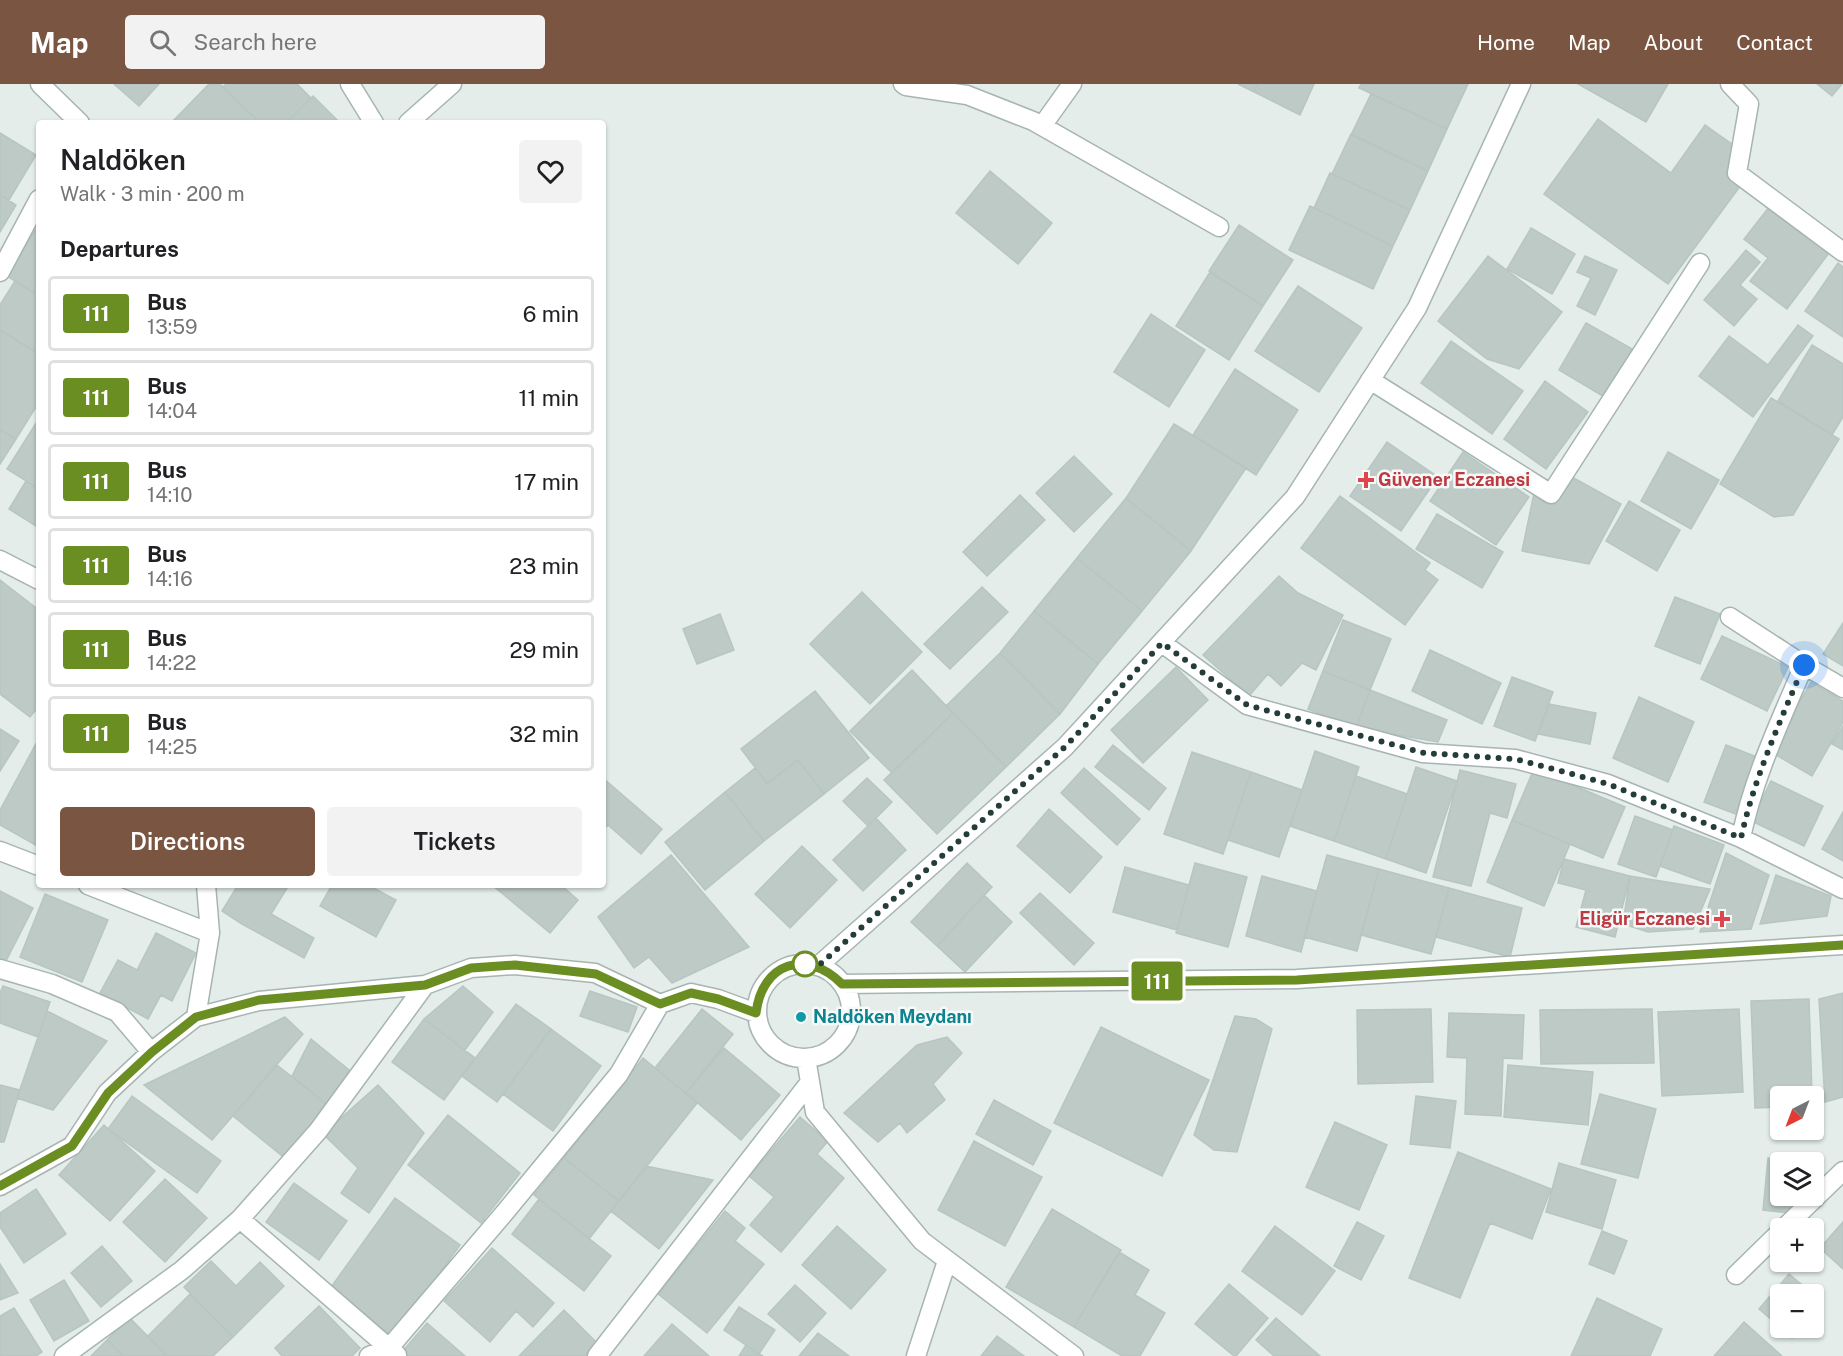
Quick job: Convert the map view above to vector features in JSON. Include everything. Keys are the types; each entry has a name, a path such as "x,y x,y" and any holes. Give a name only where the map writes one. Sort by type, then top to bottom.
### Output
{"street":[{"path":"40,84 77,120"},
{"path":"350,84 372,120"},
{"path":"411,120 452,84"},
{"path":"903,84 967,95 1042,126 1219,227"},
{"path":"1042,126 1072,84"},
{"path":"818,966 1065,747 1295,497 1417,308 1521,84"},
{"path":"1730,84 1749,105 1737,173 1843,252"},
{"path":"0,272 36,205"},
{"path":"1370,380 1551,494 1700,263"},
{"path":"0,560 36,578"},
{"path":"1730,617 1843,688"},
{"path":"1162,643 1247,705 1424,753 1515,759 1608,784 1741,838 1843,889"},
{"path":"1741,838 1745,817 1765,759 1804,665"},
{"path":"0,851 36,865"},
{"path":"96,888 210,933"},
{"path":"196,1017 210,933 207,888"},
{"path":"842,984 1297,980 1840,949"},
{"path":"803,963 818,966 831,973 842,984 849,996 851,1011 849,1025 843,1038 833,1049 820,1056 791,1057 777,1051 766,1041 759,1028 756,1013 758,998 764,984 774,973 788,966 803,963"},
{"path":"0,1186 72,1146 108,1093 152,1052 196,1017 259,1000 425,985 471,968 515,965 596,974 660,1004"},
{"path":"0,969 52,984 117,1012 152,1052"},
{"path":"64,1356 183,1270 240,1219 318,1131 425,985"},
{"path":"369,1356 394,1352 619,1074 660,1004 691,993 718,999 756,1013"},
{"path":"806,1058 815,1112 922,1241 1074,1356"},
{"path":"597,1356 810,1082"},
{"path":"1794,1218 1843,1171"},
{"path":"240,1219 394,1352"},
{"path":"1736,1275 1770,1242"},
{"path":"916,1356 947,1261"}],"building":[{"path":"114,84 159,84 139,106"},
{"path":"209,84 220,84 257,120 174,120"},
{"path":"226,84 297,84 311,98 289,120 257,120 223,87"},
{"path":"1238,84 1257,84 1254,92"},
{"path":"1257,84 1314,84 1300,115 1254,92"},
{"path":"1361,84 1468,84 1447,129 1359,88"},
{"path":"1578,84 1668,84 1646,122"},
{"path":"1817,84 1842,84 1832,96"},
{"path":"1371,94 1447,129 1428,171 1351,135"},
{"path":"313,96 337,120 289,120"},
{"path":"1598,119 1671,173 1705,125 1736,147 1741,185 1668,284 1544,194"},
{"path":"0,133 36,155 9,200 0,195"},
{"path":"1351,134 1428,171 1410,210 1332,174"},
{"path":"990,171 1052,223 1018,264 956,213"},
{"path":"1330,173 1410,210 1393,246 1314,208"},
{"path":"0,195 16,205 0,232"},
{"path":"1310,206 1393,246 1373,289 1289,250"},
{"path":"1769,207 1829,253 1787,309 1750,281 1768,258 1744,239"},
{"path":"1239,225 1293,260 1263,306 1209,271"},
{"path":"1531,228 1575,254 1552,294 1507,269"},
{"path":"36,229 36,294 7,276"},
{"path":"1746,250 1760,262 1740,285 1757,299 1734,326 1704,300"},
{"path":"1488,256 1562,312 1519,369 1487,359 1438,321"},
{"path":"1585,256 1617,270 1595,315 1577,306 1591,278 1577,272"},
{"path":"1838,263 1843,267 1843,337 1805,311"},
{"path":"1210,272 1263,306 1229,360 1176,326"},
{"path":"15,281 36,294 36,352 0,330 0,305"},
{"path":"1298,286 1362,328 1319,392 1255,351"},
{"path":"1151,314 1205,350 1169,407 1114,372"},
{"path":"1586,323 1634,350 1606,398 1559,370"},
{"path":"1798,325 1813,336 1753,417 1699,376 1729,336 1768,365"},
{"path":"0,330 36,352 36,407 16,439 0,430"},
{"path":"1451,341 1523,391 1492,434 1421,383"},
{"path":"1812,345 1843,364 1843,417 1832,435 1778,401"},
{"path":"1235,369 1298,410 1256,475 1193,435"},
{"path":"1545,381 1588,412 1546,469 1504,439"},
{"path":"1771,398 1839,439 1793,515 1774,517 1720,484"},
{"path":"36,423 36,487 7,469"},
{"path":"1174,424 1246,468 1191,551 1126,498"},
{"path":"0,430 16,439 0,464"},
{"path":"1387,442 1438,477 1401,531 1350,496"},
{"path":"1463,452 1529,497 1496,545 1430,501"},
{"path":"1668,452 1719,480 1691,529 1641,501"},
{"path":"1074,456 1112,494 1074,532 1036,493"},
{"path":"1570,476 1621,504 1589,564 1522,551 1534,493 1555,504"},
{"path":"26,481 36,487 36,526 9,509"},
{"path":"1020,495 1045,520 987,576 963,552"},
{"path":"1340,496 1430,563 1425,570 1438,580 1405,625 1301,548"},
{"path":"1126,498 1191,551 1142,611 1077,558"},
{"path":"1629,501 1680,530 1657,571 1606,541"},
{"path":"1437,514 1503,552 1482,588 1416,549"},
{"path":"1077,558 1142,611 1098,664 1034,611"},
{"path":"1279,576 1298,593 1343,615 1316,670 1302,663 1281,686 1268,674 1249,696 1203,655"},
{"path":"0,580 36,608 36,710 30,717 0,694"},
{"path":"982,587 1008,612 950,669 924,644"},
{"path":"862,592 922,652 870,704 810,644"},
{"path":"1675,597 1720,614 1700,664 1655,646"},
{"path":"1034,611 1098,664 1060,714 1000,653"},
{"path":"720,614 734,650 697,664 683,629"},
{"path":"1343,620 1391,639 1370,690 1323,671"},
{"path":"1843,623 1843,666 1823,654"},
{"path":"1722,636 1788,667 1767,711 1701,679"},
{"path":"1430,650 1501,683 1482,724 1412,691"},
{"path":"1000,653 1060,714 1006,767 946,706"},
{"path":"1176,667 1208,700 1143,763 1111,730"},
{"path":"912,670 953,713 892,773 850,731"},
{"path":"1323,671 1370,690 1356,728 1308,709"},
{"path":"1512,677 1553,692 1535,741 1494,726"},
{"path":"1811,682 1843,701 1843,722 1812,776 1771,752"},
{"path":"1370,690 1447,720 1438,742 1356,728"},
{"path":"815,691 869,758 824,794 798,760 767,783 741,749"},
{"path":"1639,697 1694,722 1668,782 1613,758"},
{"path":"1549,704 1596,713 1590,744 1538,734"},
{"path":"953,713 1006,767 937,834 884,780"},
{"path":"1843,726 1843,750 1832,744"},
{"path":"0,729 19,741 0,771"},
{"path":"36,744 36,845 0,825 0,810"},
{"path":"1113,745 1166,788 1149,810 1095,767"},
{"path":"1726,745 1762,759 1741,816 1704,802"},
{"path":"1315,751 1359,767 1334,841 1290,826"},
{"path":"1192,752 1251,772 1223,854 1164,834"},
{"path":"798,760 824,794 764,841 725,792 755,768 767,784"},
{"path":"1416,767 1457,781 1426,873 1386,859"},
{"path":"1084,768 1140,819 1117,845 1061,793"},
{"path":"1534,769 1625,807 1603,858 1512,820"},
{"path":"1460,770 1516,784 1507,818 1490,813 1471,886 1433,877"},
{"path":"1251,772 1302,790 1279,857 1228,840"},
{"path":"1356,776 1407,794 1386,859 1334,841"},
{"path":"867,778 892,802 868,826 843,801"},
{"path":"606,781 662,829 641,854 608,825 606,827"},
{"path":"1771,781 1823,806 1804,846 1751,821"},
{"path":"725,792 764,841 705,890 665,842"},
{"path":"1049,809 1102,857 1070,893 1017,846"},
{"path":"1843,812 1843,861 1822,849"},
{"path":"1635,816 1673,830 1656,877 1618,864"},
{"path":"876,818 906,850 863,891 833,860"},
{"path":"1512,820 1570,844 1544,906 1487,882"},
{"path":"1674,826 1724,845 1710,884 1660,866"},
{"path":"802,846 837,880 790,928 755,894"},
{"path":"1726,853 1769,875 1751,929 1700,932"},
{"path":"671,855 749,947 672,983 649,957 634,968 598,917"},
{"path":"1327,855 1379,869 1357,951 1304,937"},
{"path":"1564,859 1630,876 1615,937 1576,927 1586,890 1558,883"},
{"path":"967,863 992,887 937,946 911,922"},
{"path":"1195,863 1247,877 1228,947 1176,933"},
{"path":"1125,867 1189,885 1177,930 1113,912"},
{"path":"1379,869 1449,888 1431,954 1361,935"},
{"path":"1776,875 1831,896 1827,916 1760,924"},
{"path":"1262,876 1317,891 1301,952 1246,936"},
{"path":"1630,876 1710,889 1693,929 1648,932 1623,924"},
{"path":"236,888 287,888 271,914 314,938 304,958 222,911"},
{"path":"330,888 374,888 396,900 376,937 320,906"},
{"path":"496,888 564,888 578,900 550,933"},
{"path":"1449,888 1522,908 1510,957 1436,937"},
{"path":"0,891 33,908 6,961 0,958"},
{"path":"1040,893 1094,943 1074,965 1020,913"},
{"path":"45,894 108,920 82,982 20,957"},
{"path":"984,895 1012,922 965,972 937,946"},
{"path":"156,933 196,953 172,1001 161,995 148,1019 100,993 118,960 137,970"},
{"path":"3,986 50,1002 38,1037 0,1023 0,993"},
{"path":"463,986 493,1012 465,1050 424,1019"},
{"path":"590,991 637,1007 628,1032 580,1016"},
{"path":"1843,993 1843,1097 1825,1102 1819,999"},
{"path":"1809,999 1812,1086 1770,1086 1770,1107 1755,1108 1751,1001"},
{"path":"516,1004 551,1029 497,1102 462,1076"},
{"path":"702,1009 733,1034 686,1093 655,1068"},
{"path":"1431,1009 1433,1082 1358,1084 1357,1010"},
{"path":"1652,1009 1654,1063 1541,1064 1540,1010"},
{"path":"1739,1009 1743,1092 1662,1096 1658,1012"},
{"path":"47,1011 107,1041 53,1110 17,1098"},
{"path":"1449,1013 1524,1015 1522,1059 1503,1058 1501,1116 1465,1114 1467,1058 1447,1057"},
{"path":"1235,1016 1256,1019 1272,1029 1237,1152 1214,1150 1194,1135"},
{"path":"285,1017 303,1034 212,1140 144,1085"},
{"path":"424,1019 475,1058 444,1100 392,1062"},
{"path":"1101,1027 1209,1080 1162,1176 1054,1123"},
{"path":"551,1029 601,1066 553,1131 503,1094"},
{"path":"947,1037 962,1053 933,1084 945,1100 907,1133 900,1123 878,1142 844,1113 917,1045"},
{"path":"311,1039 349,1070 330,1107 292,1076"},
{"path":"724,1048 780,1095 741,1140 686,1093"},
{"path":"643,1058 697,1103 619,1201 564,1158"},
{"path":"277,1065 330,1107 287,1160 233,1116"},
{"path":"1508,1065 1593,1072 1588,1125 1504,1117"},
{"path":"0,1085 20,1090 4,1142 0,1142"},
{"path":"378,1085 424,1133 369,1213 341,1193 358,1168 323,1134"},
{"path":"1600,1094 1656,1109 1638,1178 1581,1164"},
{"path":"132,1096 221,1161 197,1193 108,1129"},
{"path":"1416,1096 1456,1101 1450,1148 1410,1144"},
{"path":"994,1100 1051,1131 1033,1165 976,1134"},
{"path":"448,1115 520,1173 481,1223 408,1165"},
{"path":"800,1117 828,1141 817,1154 844,1178 781,1252 750,1225 774,1197 749,1176"},
{"path":"1335,1122 1387,1145 1359,1210 1306,1187"},
{"path":"104,1125 155,1171 110,1221 59,1175"},
{"path":"974,1141 1042,1177 1005,1246 938,1210"},
{"path":"1458,1152 1551,1189 1532,1239 1490,1223 1460,1298 1409,1278"},
{"path":"564,1158 619,1201 589,1239 534,1195"},
{"path":"1768,1158 1770,1158 1770,1206 1790,1206 1789,1213 1763,1210"},
{"path":"1559,1163 1616,1180 1602,1229 1546,1212"},
{"path":"646,1166 713,1180 659,1249 611,1211"},
{"path":"165,1179 207,1218 165,1262 123,1222"},
{"path":"294,1183 347,1221 319,1260 266,1222"},
{"path":"36,1189 66,1234 24,1263 0,1227 0,1213"},
{"path":"395,1198 460,1245 394,1337 329,1290"},
{"path":"539,1199 611,1256 584,1291 512,1234"},
{"path":"1052,1209 1121,1250 1074,1327 1006,1287"},
{"path":"725,1211 745,1228 735,1241 764,1264 707,1333 658,1294"},
{"path":"1357,1222 1384,1236 1361,1280 1334,1266"},
{"path":"1843,1222 1843,1269 1824,1252 1824,1243"},
{"path":"837,1226 886,1270 851,1309 802,1265"},
{"path":"1275,1226 1335,1271 1302,1315 1242,1271"},
{"path":"1602,1231 1627,1241 1614,1274 1589,1264"},
{"path":"102,1246 132,1281 101,1307 71,1273"},
{"path":"492,1248 554,1303 533,1327 516,1311 490,1342 444,1301"},
{"path":"1119,1252 1149,1270 1135,1295 1165,1313 1140,1356 1122,1356 1074,1327"},
{"path":"211,1261 236,1286 260,1262 284,1286 233,1337 184,1287"},
{"path":"0,1264 18,1293 0,1300"},
{"path":"1789,1274 1801,1284 1780,1284"},
{"path":"64,1280 89,1321 54,1341 30,1300"},
{"path":"1229,1284 1268,1318 1236,1356 1195,1324"},
{"path":"795,1285 826,1313 800,1342 768,1314"},
{"path":"190,1294 233,1337 213,1356 167,1356 148,1336"},
{"path":"1770,1296 1770,1318 1759,1309"},
{"path":"1597,1298 1662,1329 1650,1356 1571,1356"},
{"path":"319,1306 360,1348 352,1356 282,1356 275,1348"},
{"path":"739,1307 775,1330 759,1354 724,1330"},
{"path":"14,1308 42,1352 36,1356 0,1356 0,1316"},
{"path":"564,1310 599,1345 588,1356 519,1356"},
{"path":"129,1317 167,1356 123,1356 107,1340"},
{"path":"1276,1318 1320,1356 1274,1356 1256,1340"},
{"path":"1744,1322 1782,1356 1714,1356"},
{"path":"427,1323 465,1356 407,1356 402,1352"},
{"path":"672,1324 709,1356 644,1356"},
{"path":"818,1333 849,1356 799,1356"},
{"path":"997,1336 1024,1356 981,1356"},
{"path":"107,1340 123,1356 91,1356"},
{"path":"746,1345 759,1354 763,1356 739,1356"}],"bus line":[{"name":"111","path":"0,1186 72,1146 108,1093 152,1052 196,1017 259,1000 425,985 471,968 515,965 596,974 660,1004 691,993 718,999 756,1013 758,998 764,984 774,973 788,966 803,963 818,966 831,973 842,984 1297,980 1843,945"}],"place":[{"name":"Güvener Eczanesi","path":"1366,480"},
{"name":"Eligür Eczanesi","path":"1722,919"},
{"name":"Naldöken Meydanı","path":"801,1017"}],"route":[{"path":"805,964 803,963 818,966 1065,747 1162,643 1247,705 1424,753 1515,759 1561,771 1608,784 1741,838 1745,817 1765,759 1804,665"}]}
